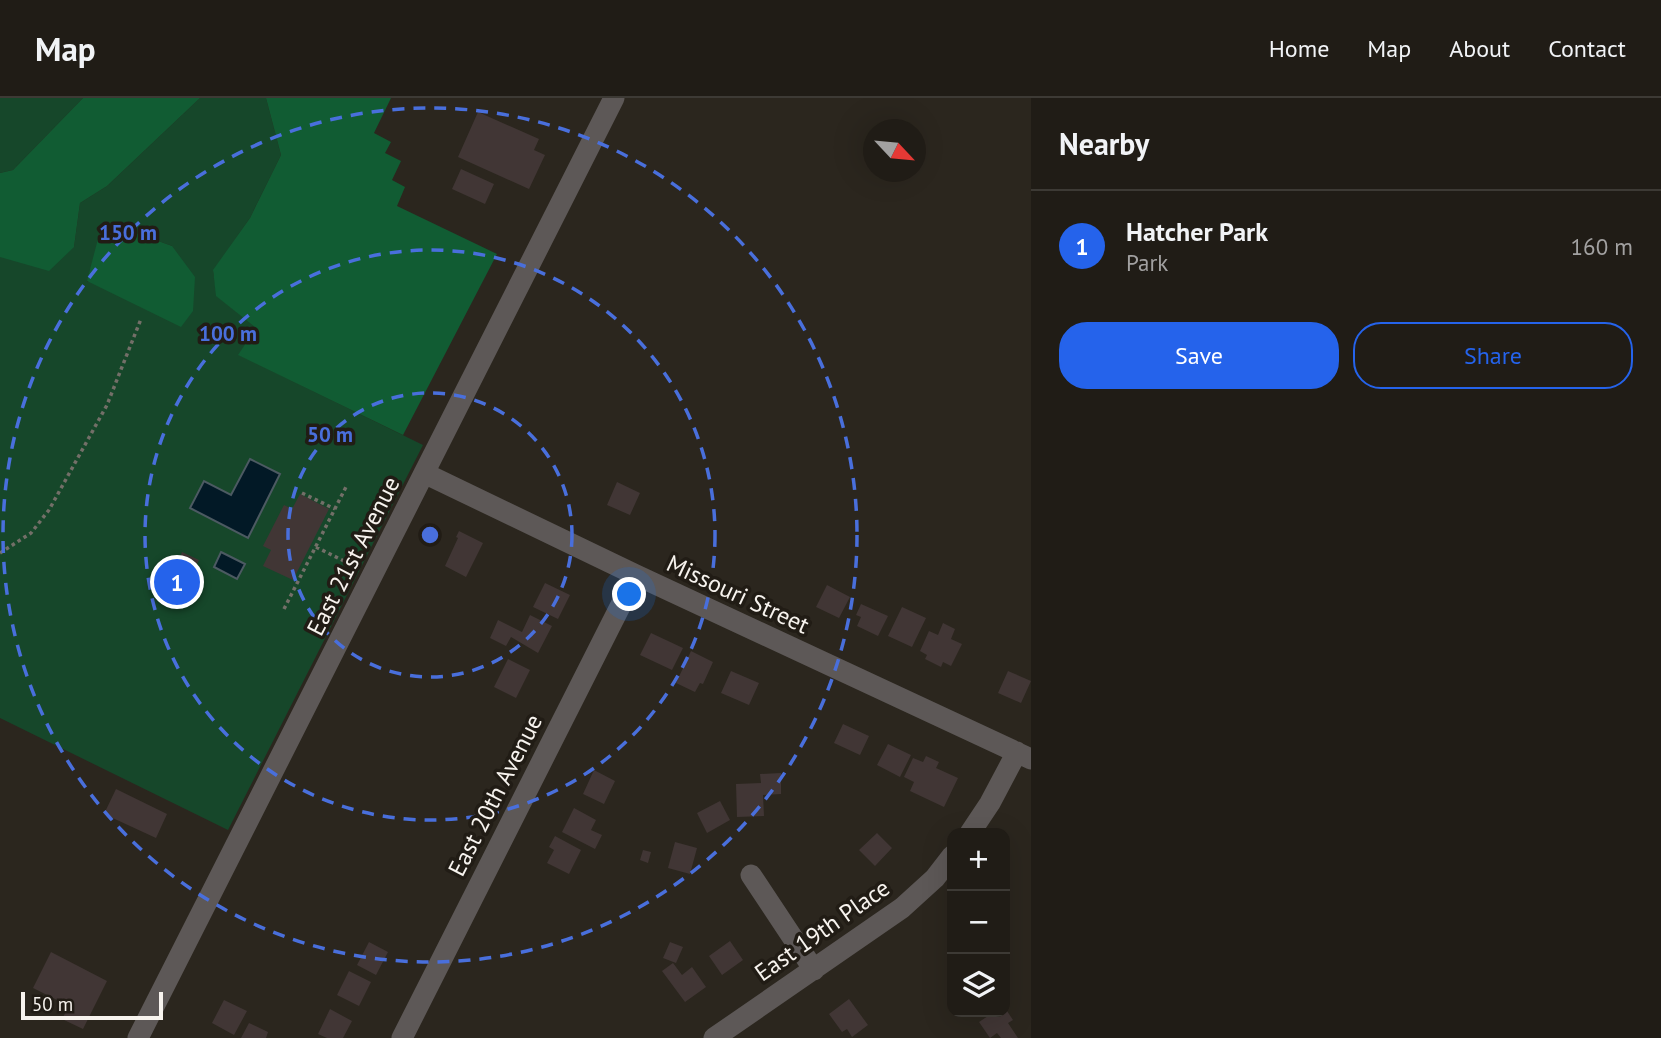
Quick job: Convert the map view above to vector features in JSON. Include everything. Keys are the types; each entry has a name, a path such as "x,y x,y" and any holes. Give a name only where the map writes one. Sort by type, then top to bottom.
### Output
{"street":[{"name":"East 21st Avenue","path":"138,1038 614,98"},
{"name":"Missouri Street","path":"424,473 1024,756"},
{"name":"East 20th Avenue","path":"402,1038 636,575"},
{"path":"973,828 1024,756"},
{"name":"East 19th Place","path":"714,1038 902,908 947,862"},
{"path":"751,875 814,970"}],"path":[{"path":"0,553 31,533 49,510 107,405 141,319"},
{"path":"284,609 347,485"},
{"path":"302,493 335,509"},
{"path":"316,547 344,561"}],"green space":[{"path":"0,98 83,98 13,170 0,173"},
{"path":"83,98 200,98 107,186 80,203 74,247 49,271 0,257 0,173 13,170"},
{"path":"200,98 266,98 281,155 250,218 213,271 217,296 256,328 239,355 423,445 228,830 0,718 0,239 74,247 80,203 107,186","holes":["109,223 172,246 87,282"]},
{"path":"266,98 391,98 374,133 391,142 385,153 401,161 392,180 405,187 397,206 497,254 403,435 238,355 256,328 216,296 213,270 250,218 281,155"},
{"path":"109,223 172,246 195,277 193,311 181,327 87,281 99,235"}],"water":[{"path":"250,459 280,474 248,538 190,508 204,481 231,495"},
{"path":"221,552 245,564 237,579 214,567"}],"building":[{"path":"478,112 539,139 534,150 545,155 529,189 458,157"},
{"path":"461,169 494,184 485,204 452,189"},
{"path":"617,482 640,493 630,515 607,505"},
{"path":"300,494 329,509 293,580 263,566 271,550 263,546 284,505 292,509"},
{"path":"459,531 483,543 466,577 445,566"},
{"path":"182,552 199,560 196,566 180,557"},
{"path":"545,583 570,595 558,619 533,607"},
{"path":"827,585 850,597 839,618 816,607"},
{"path":"861,604 888,616 878,636 857,626 861,617 856,615"},
{"path":"902,607 926,618 912,647 888,636"},
{"path":"530,615 552,626 538,653 511,637 506,646 490,638 498,620 522,632"},
{"path":"943,623 955,629 951,639 962,644 951,666 943,662 941,667 925,659 927,655 920,651 929,631 938,635"},
{"path":"651,633 683,648 672,670 640,655"},
{"path":"691,651 713,662 703,684 700,683 695,692 676,683"},
{"path":"508,659 530,670 516,698 494,687"},
{"path":"731,671 759,683 749,705 721,693"},
{"path":"1008,671 1031,681 1021,703 998,693"},
{"path":"843,724 869,736 860,755 834,743"},
{"path":"888,744 911,755 900,777 877,765"},
{"path":"926,756 939,762 936,768 958,778 944,807 910,791 914,782 904,777 913,758 923,762"},
{"path":"594,770 615,781 604,804 583,794"},
{"path":"781,773 781,794 763,795 764,816 737,817 736,784 761,783 760,774"},
{"path":"116,789 167,814 156,838 104,814"},
{"path":"720,801 730,820 707,833 697,813"},
{"path":"574,808 596,820 591,830 602,835 595,849 562,832"},
{"path":"877,833 892,848 875,866 859,850"},
{"path":"555,836 581,850 569,874 547,863 554,850 549,847"},
{"path":"675,842 697,848 690,874 668,868"},
{"path":"643,850 651,852 648,863 640,860"},
{"path":"730,941 743,960 722,975 709,956"},
{"path":"369,942 388,952 376,975 357,965"},
{"path":"670,942 683,947 676,963 663,958"},
{"path":"51,952 107,981 83,1029 62,1019 69,1006 33,988"},
{"path":"673,963 682,975 692,967 706,987 685,1002 662,971"},
{"path":"349,971 371,982 359,1006 337,995"},
{"path":"849,999 868,1025 852,1037 847,1029 842,1032 829,1014"},
{"path":"224,1000 247,1011 234,1035 212,1023"},
{"path":"330,1009 352,1021 343,1038 327,1038 318,1034"},
{"path":"1010,1016 1013,1020 1008,1023 1018,1038 1001,1038 997,1033 990,1038 979,1022 986,1017"},
{"path":"249,1023 268,1032 266,1038 241,1038"}],"place":[{"name":"Hatcher Park","path":"177,582"}]}
